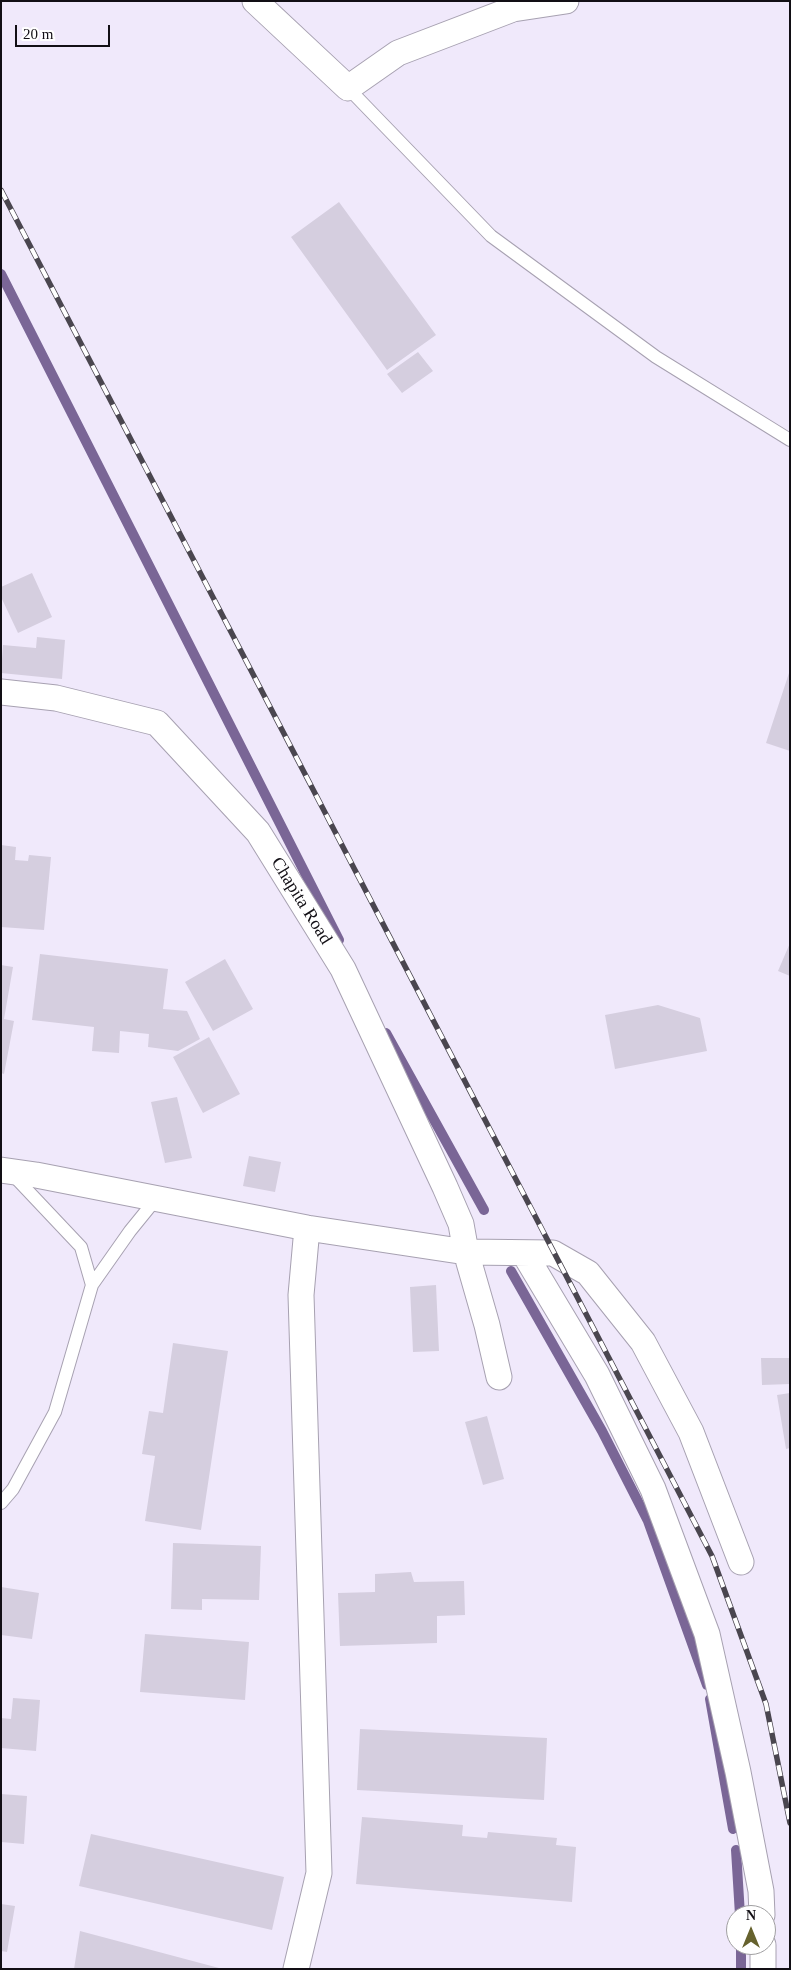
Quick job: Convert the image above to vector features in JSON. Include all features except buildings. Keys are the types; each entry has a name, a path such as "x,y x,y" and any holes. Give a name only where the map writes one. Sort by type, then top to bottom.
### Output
{"street":[{"path":"255,1 348,88 398,53 513,9 566,1"},
{"name":"Chapita Road","path":"1,692 56,698 157,723 258,832 343,969 445,1187 461,1224 466,1252 487,1325 499,1377"},
{"path":"6,1170 307,1228 466,1252 553,1253 588,1273 643,1342 691,1432 741,1562"},
{"path":"296,1969 319,1873 301,1295 307,1228"},
{"path":"524,1253 597,1375 644,1472 708,1634 738,1772 761,1891 762,1905"},
{"path":"763,1955 763,1969"}],"lane":[{"path":"348,88 491,236 656,357 790,440"},
{"path":"6,1170 81,1247 92,1285"},
{"path":"1,1503 12,1490 55,1412 92,1285 130,1231 156,1199"}],"waterway":[{"path":"1,274 339,940"},
{"path":"386,1033 484,1210"},
{"path":"511,1271 602,1431 648,1521 707,1685"},
{"path":"710,1699 733,1829"},
{"path":"736,1850 739,1905"},
{"path":"741,1955 741,1969"}],"railway":[{"path":"1,190 712,1556 766,1704 790,1823"}]}
